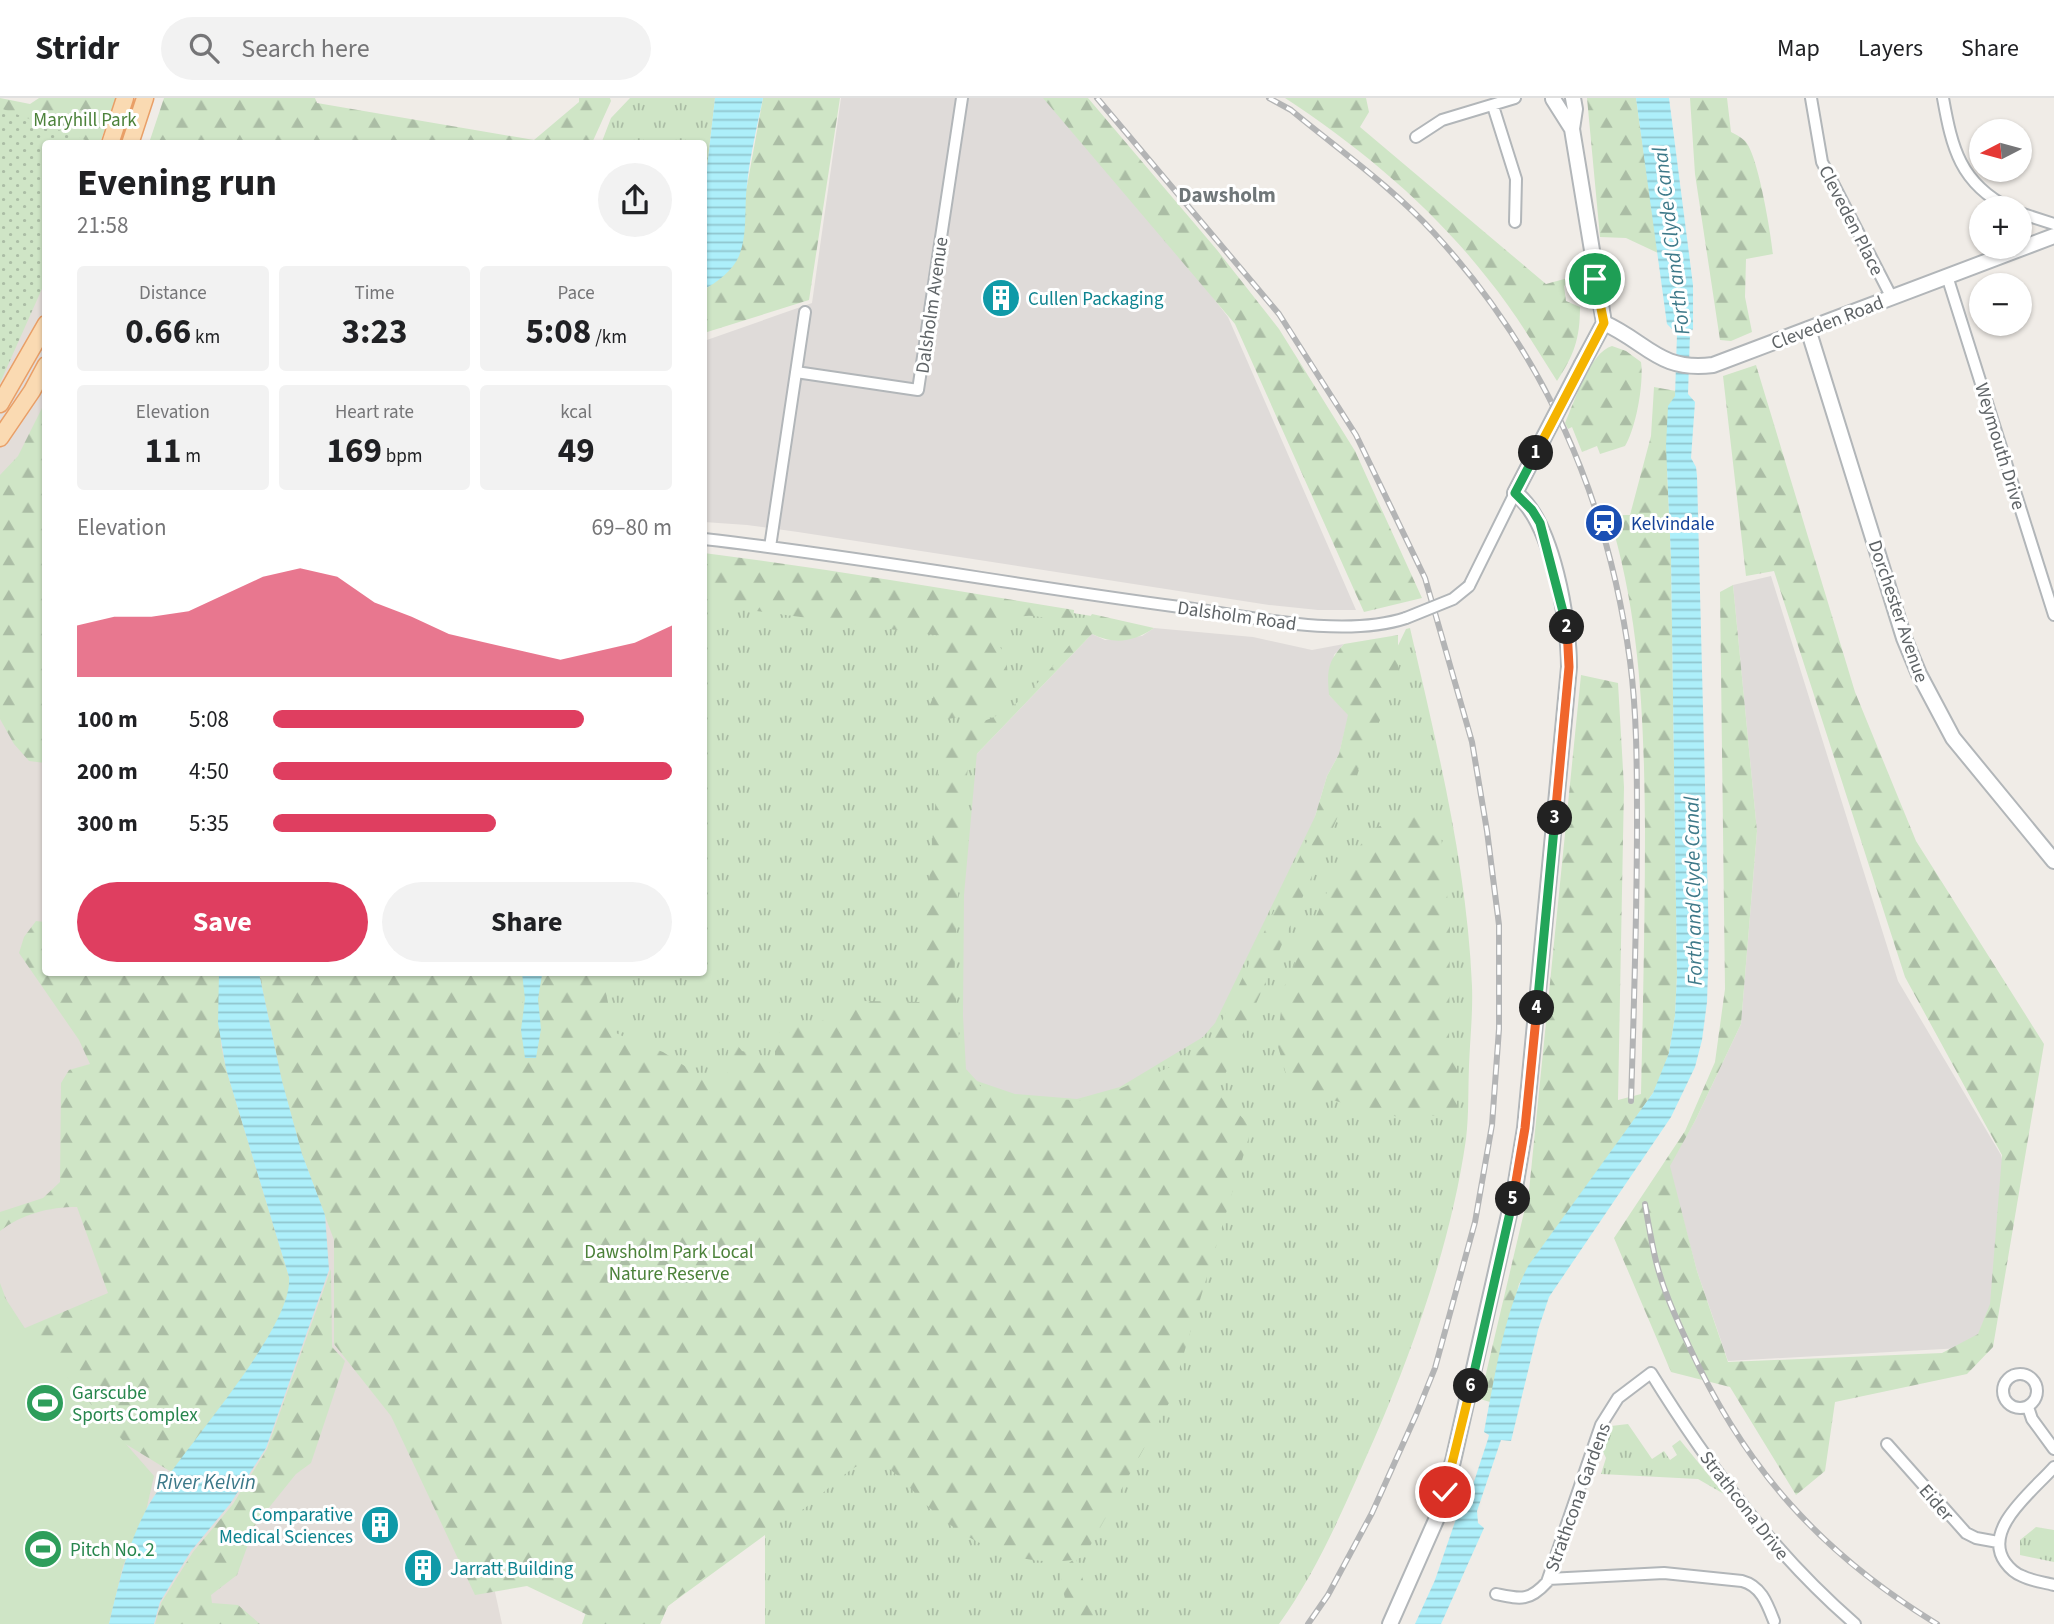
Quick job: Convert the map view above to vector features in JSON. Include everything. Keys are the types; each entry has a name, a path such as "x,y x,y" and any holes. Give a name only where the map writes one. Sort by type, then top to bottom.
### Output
{"main road":[{"path":"114,140 125,98"},
{"path":"131,140 145,98"},
{"path":"0,404 42,331"},
{"path":"0,438 42,372"}],"street":[{"name":"Dalsholm Avenue","path":"796,372 919,390 962,98"},
{"path":"1416,137 1442,120 1515,98"},
{"path":"1551,98 1559,98"},
{"path":"1551,98 1558,103 1572,129"},
{"path":"1573,98 1575,109 1572,129 1604,323"},
{"name":"Cleveden Place","path":"1811,98 1818,147 1825,169 1892,298"},
{"path":"1943,98 1950,139 1956,156 1976,185 1992,196"},
{"path":"1493,106 1516,179 1515,222"},
{"path":"2032,217 2054,225"},
{"name":"Cleveden Road","path":"1604,323 1621,330 1665,361 1684,365 1713,365 2054,236"},
{"name":"Weymouth Drive","path":"1947,276 2054,615"},
{"path":"770,547 805,312"},
{"name":"Dalsholm Road","path":"707,539 1320,626 1373,626 1406,618 1453,600 1469,586 1604,323"},
{"name":"Dorchester Avenue","path":"1808,329 1904,638 1919,674 1953,738 2054,861"},
{"path":"1390,1624 1436,1520 1448,1482 1515,1188 1525,1128 1561,757 1569,639 1566,615 1540,523 1532,510 1515,493"},
{"name":"Strathcona Gardens","path":"1496,1594 1526,1598 1544,1586 1601,1425 1618,1398 1651,1373"},
{"name":"Strathcona Drive","path":"1651,1373 1686,1430 1755,1521 1798,1572 1855,1624"},
{"path":"2028,1407 2032,1419 2054,1449"},
{"name":"Eider","path":"1887,1444 1966,1533 1976,1538 1998,1542"},
{"path":"2054,1467 2004,1522 1998,1542 2001,1557 2012,1571 2026,1578 2054,1585"},
{"path":"1548,1579 1664,1573 1742,1581 1750,1583 1763,1596 1774,1621"}],"shaded area":[{"path":"841,98 1052,98 1097,147 1228,317 1356,610 1318,610 1269,605 798,532 707,522 707,340 812,303"},
{"path":"0,108 42,141 42,976 260,976 304,1160 325,1215 357,1242 482,1533 502,1624 0,1624"},
{"path":"1771,576 1898,981 2001,1155 2013,1206 1985,1329 1961,1348 1728,1361 1697,1271 1669,1166 1695,1121 1741,1024 1757,831 1733,585"},
{"path":"1154,628 1253,637 1312,650 1344,644 1334,655 1329,695 1349,714 1339,754 1327,776 1309,837 1215,1036 1189,1059 1091,1101 1017,1097 983,1089 961,1064 954,972 969,762 1092,634 1105,640 1142,636"}],"green space":[{"name":"Maryhill Park","path":"0,98 30,104 39,98 116,98 101,140 42,140 42,143 0,133"},
{"path":"164,98 315,98 317,103 534,140 150,140"},
{"path":"579,98 610,98 593,140 534,140 579,102"},
{"path":"630,98 715,98 707,168 707,140 603,140 611,118"},
{"path":"763,98 840,98 809,300 707,332 707,288 710,286 747,186"},
{"path":"1043,98 1088,98 1217,250 1279,329 1355,451 1422,598 1364,612 1235,324"},
{"path":"1285,98 1366,98 1369,112 1360,127 1546,284 1579,275 1564,286 1566,301 1580,307 1580,318 1575,346 1557,381 1498,291 1444,228 1368,158"},
{"path":"1587,98 1636,98 1658,253 1626,238 1600,237"},
{"path":"1690,98 1727,98 1731,132 1745,141 1755,161 1770,230 1773,254 1746,259 1745,297 1752,332 1731,341 1720,340 1695,174"},
{"path":"0,108 85,140 42,140 42,289 0,383"},
{"path":"1612,346 1626,351 1641,362 1640,393 1633,428 1625,446 1600,454 1597,446 1582,452 1572,427 1568,429 1565,423 1596,358"},
{"path":"1756,365 1855,692 1916,841 2044,1044 1993,1347 1967,1374 1835,1402 1825,1471 1796,1495 1730,1387 1671,1372 1614,1238 1685,1131 1715,1062 1725,989 1720,592 1733,585 1757,831 1741,1024 1695,1121 1670,1166 1697,1271 1728,1362 1942,1353 1978,1334 1990,1304 2002,1155 1905,977 1774,571 1746,576 1723,376"},
{"path":"1654,387 1676,391 1667,468 1671,558 1677,974 1675,1016 1669,1053 1653,1093 1519,1284 1490,1402 1480,1399 1529,1191 1581,675 1618,683 1624,787 1618,1100 1641,1094 1645,829 1642,709 1628,593 1609,515 1630,515 1651,436"},
{"path":"42,408 42,763 29,761 14,744 0,719 0,475 18,456"},
{"path":"707,553 1074,610 1073,621 1021,616 992,626 992,636 1004,654 1007,670 1004,685 995,698 982,708 948,719 929,719 927,711 938,687 941,636 707,604"},
{"name":"Dawsholm Park Local Nature Reserve","path":"707,554 1098,617 1003,723 979,730 964,895 963,1016 966,1069 977,1081 1015,1094 1077,1099 1120,1087 1203,1037 1215,1023 1406,629 1410,628 1449,806 1469,941 1472,1006 1466,1139 1442,1253 1404,1366 1332,1533 1279,1624 765,1624 765,1535 668,1606 660,1624 582,1624 588,1606 366,1318 302,1154 282,1081 260,976 707,976"},
{"path":"1092,614 1154,628 1131,639 1116,641 1092,634 969,762 963,803 954,972 961,1064 983,1089 1017,1097 1091,1101 1189,1059 1215,1036 1309,837 1327,776 1339,754 1348,715 1329,695 1328,673 1331,662 1344,644 1398,635 1398,679 1217,1093 1252,1127 1169,1403 1084,1557 1076,1559 1098,1624 1071,1624 1061,1582 1062,1568 1073,1560 1034,1560 997,1551 980,1543 947,1522 886,1467 871,1461 855,1468 802,1510 765,1531 728,1558 668,1606 660,1624 592,1624 592,1617 527,1586 475,1595 391,1416 334,1344 334,1240 302,1154 282,1081 261,976 522,976 522,1037 525,1058 541,1029 538,999 542,976 603,976 614,1032 663,1052 711,1083 727,1083 729,1035 742,1051 775,1059 775,1040 781,1030 795,1024 813,1025 863,1001 919,1002 941,735 992,718 1007,710 1029,692"},
{"path":"1415,813 1440,825 1450,924 1449,1049 1457,1057 1457,1115 1399,1117 1290,1088 1277,1043 1284,987 1327,892 1372,829"},
{"path":"36,921 42,922 42,976 219,976 221,1045 226,1069 289,1277 290,1288 285,1305 258,1353 173,1473 124,1443 0,1352 0,1283 18,1331 108,1293 77,1207 36,1213 17,1220 0,1231 0,1212 43,1198 60,1182 61,1083 69,1070 90,1064 79,1040 19,953 24,937"},
{"path":"331,1269 332,1347 345,1361 311,1463 296,1474 255,1525 237,1575 211,1595 212,1603 238,1605 260,1624 155,1624 161,1603 193,1552 233,1504 267,1449"},
{"name":"Garscube Sports Complex","path":"0,1290 26,1330 154,1476 146,1511 123,1566 109,1624 0,1624"},
{"path":"1628,1424 1652,1459 1664,1451 1670,1460 1677,1455 1672,1446 1680,1440 1724,1494 1698,1479 1601,1474 1606,1458 1602,1450 1611,1426"},
{"path":"2036,1527 2054,1530 2054,1562 2020,1555 2020,1540"}],"water":[{"path":"715,98 763,98 748,174 742,248 729,271 707,287 707,168"},
{"name":"Forth and Clyde Canal","path":"1636,98 1669,98 1693,285 1688,394 1695,402 1691,458 1697,476 1709,941 1707,1002 1702,1040 1695,1067 1671,1117 1549,1297 1538,1330 1511,1441 1501,1440 1477,1511 1478,1523 1484,1528 1441,1624 1415,1624 1435,1580 1457,1516 1466,1506 1488,1439 1489,1435 1484,1432 1496,1368 1519,1285 1528,1266 1653,1093 1669,1053 1675,1016 1677,974 1671,558 1666,446 1668,406 1675,396 1677,334 1667,324"},
{"name":"River Kelvin","path":"219,976 260,976 282,1081 302,1154 325,1215 329,1270 266,1448 230,1504 191,1551 160,1602 154,1624 109,1624 128,1553 145,1512 253,1361 273,1329 285,1300 289,1277 226,1069 218,1023"},
{"path":"522,976 542,976 538,999 541,1029 536,1058 525,1058 521,1030 525,999"}],"railway":[{"path":"1097,98 1279,314 1356,435 1425,578 1472,742 1487,831 1499,925 1499,1029 1492,1125 1475,1222 1435,1368 1416,1415 1372,1513 1328,1595 1308,1624"},
{"path":"1269,98 1291,110 1401,200 1434,233 1473,280 1508,328 1539,379 1588,487 1606,543 1620,601 1634,701 1637,858 1631,1101"},
{"path":"1645,1204 1655,1257 1670,1303 1711,1390 1762,1470 1823,1538 1896,1597 1937,1624"}],"place":[{"name":"Cullen Packaging","path":"1001,298"},
{"name":"Kelvindale","path":"1604,523"},
{"name":"Garscube Sports Complex","path":"45,1403"},
{"name":"Comparative Medical Sciences","path":"380,1525"},
{"name":"Pitch No. 2","path":"43,1549"},
{"name":"Jarratt Building","path":"423,1568"}],"district":[{"name":"Dawsholm","path":"1227,195"}],"route":[{"path":"1445,1492 1515,1188 1525,1128 1569,667 1566,615 1540,523 1523,499 1515,493 1604,323 1595,279"}]}
